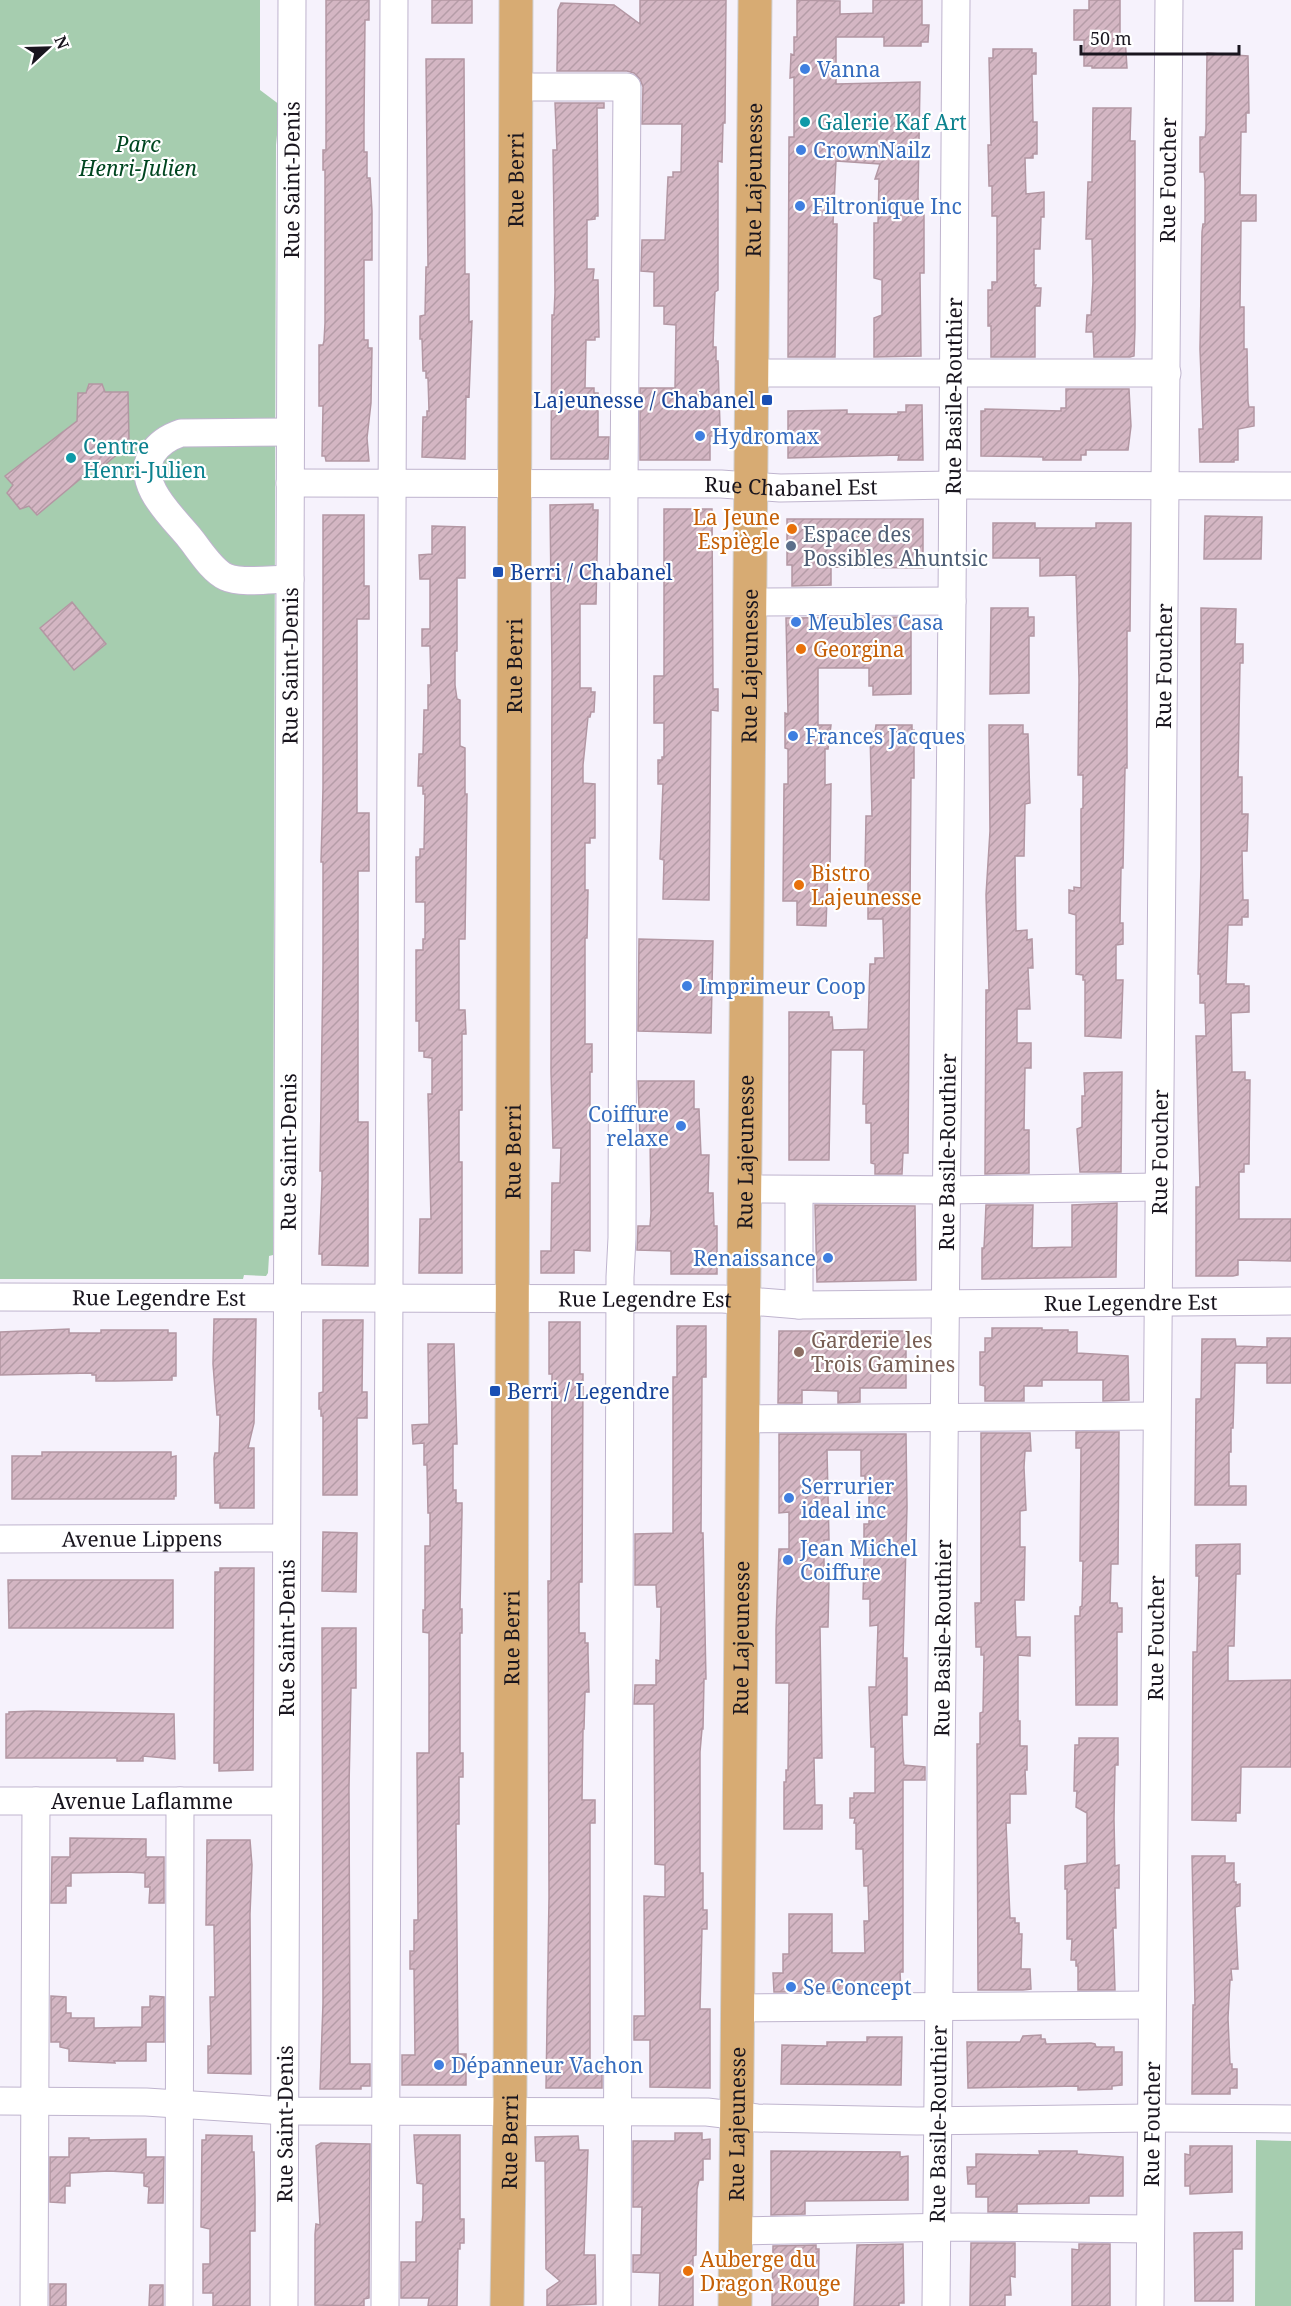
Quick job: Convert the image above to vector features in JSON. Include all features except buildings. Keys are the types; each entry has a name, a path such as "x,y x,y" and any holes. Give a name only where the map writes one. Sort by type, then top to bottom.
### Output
{"main road":[{"name":"Rue Berri","path":"507,2306 510,2111 516,0"},
{"name":"Rue Lajeunesse","path":"735,2306 755,0"}],"street":[{"name":"Rue Saint-Denis","path":"284,2306 292,0"},
{"path":"385,2306 394,0"},
{"name":"Rue Basile-Routhier","path":"936,2306 956,0"},
{"name":"Rue Foucher","path":"1149,2306 1169,0"},
{"path":"516,87 627,87 617,2306"},
{"path":"751,373 1167,374"},
{"path":"290,432 181,433 170,437 159,446 150,458 148,472 151,485 164,506 220,574 234,580 290,579"},
{"name":"Rue Chabanel Est","path":"290,483 721,484 780,488 952,485 1291,486"},
{"path":"750,602 952,601"},
{"path":"745,1189 946,1190 1159,1187"},
{"path":"799,1190 799,1305"},
{"name":"Rue Legendre Est","path":"0,1297 620,1298 743,1300 799,1305 1291,1301"},
{"path":"741,1419 1156,1416"},
{"name":"Avenue Lippens","path":"0,1539 286,1538"},
{"name":"Avenue Laflamme","path":"0,1801 285,1802"},
{"path":"34,2306 36,1801"},
{"path":"179,2306 180,1801"},
{"path":"738,2008 1151,2005"},
{"path":"0,2101 127,2102 285,2112 707,2112 757,2118 936,2120 1291,2119"},
{"path":"736,2231 936,2228 1150,2229"}],"green space":[{"name":"Parc Henri-Julien","path":"0,0 260,0 260,90 280,105 276,145 273,1255 269,1256 266,1276 244,1275 243,1279 0,1279"},
{"path":"1256,2140 1291,2141 1291,2306 1255,2306"}],"place":[{"name":"Vanna","path":"805,69"},
{"name":"Galerie Kaf Art","path":"805,122"},
{"name":"CrownNailz","path":"801,150"},
{"name":"Filtronique Inc","path":"800,206"},
{"name":"Lajeunesse / Chabanel","path":"767,400"},
{"name":"Hydromax","path":"700,436"},
{"name":"Centre Henri-Julien","path":"71,458"},
{"name":"La Jeune Espiègle","path":"792,529"},
{"name":"Espace des Possibles Ahuntsic","path":"791,546"},
{"name":"Berri / Chabanel","path":"498,572"},
{"name":"Meubles Casa","path":"796,622"},
{"name":"Georgina","path":"801,649"},
{"name":"Frances Jacques","path":"793,736"},
{"name":"Bistro Lajeunesse","path":"799,885"},
{"name":"Imprimeur Coop","path":"687,986"},
{"name":"Coiffure relaxe","path":"681,1126"},
{"name":"Renaissance","path":"828,1258"},
{"name":"Garderie les Trois Gamines","path":"799,1352"},
{"name":"Berri / Legendre","path":"495,1391"},
{"name":"Serrurier ideal inc","path":"789,1498"},
{"name":"Jean Michel Coiffure","path":"788,1560"},
{"name":"Se Concept","path":"791,1987"},
{"name":"Dépanneur Vachon","path":"439,2065"},
{"name":"Auberge du Dragon Rouge","path":"688,2271"}]}
